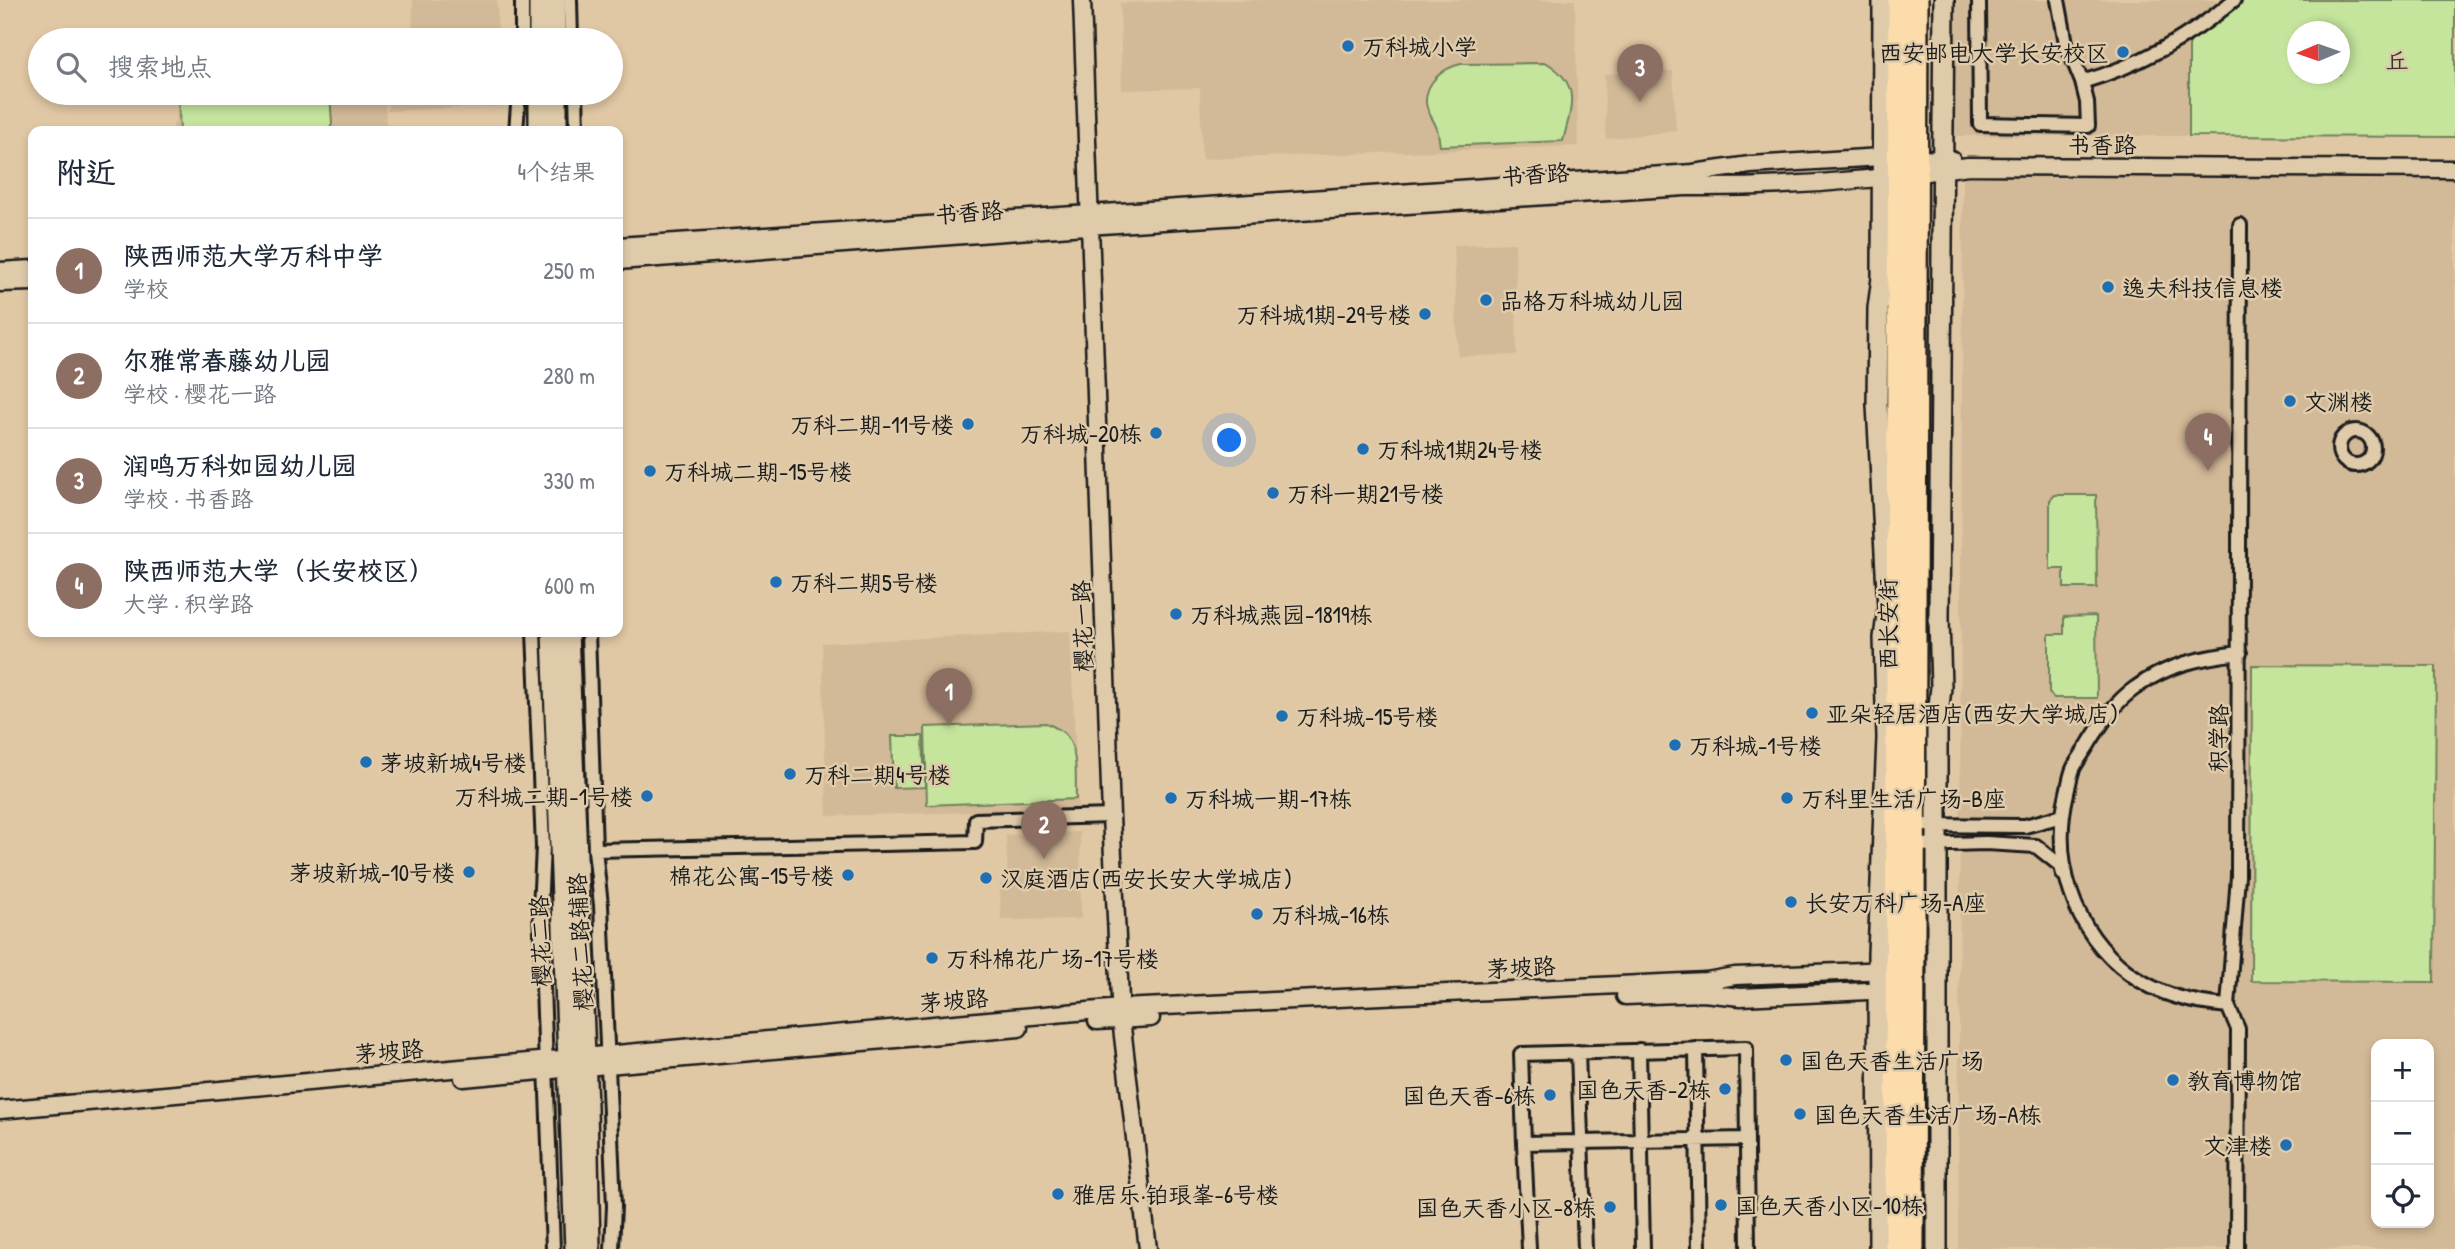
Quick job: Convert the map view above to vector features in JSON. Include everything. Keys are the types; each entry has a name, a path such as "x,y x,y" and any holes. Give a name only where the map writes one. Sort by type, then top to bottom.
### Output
{"main road":[{"path":"539,0 539,28"},
{"path":"555,0 555,28"},
{"path":"1882,0 1898,167"},
{"name":"西长安街","path":"1896,1249 1899,0"},
{"name":"西长安街","path":"1913,1249 1896,980 1915,835 1898,167 1917,0"},
{"path":"1937,1249 1937,727 1941,647 1939,618 1944,0"},
{"path":"539,105 539,126"},
{"path":"557,105 557,126"},
{"name":"樱花二路","path":"552,637 590,1249"},
{"name":"樱花二路","path":"568,637 577,1062 575,1249"},
{"path":"1879,1249 1896,980"}],"street":[{"path":"522,0 522,28"},
{"path":"570,0 571,28"},
{"name":"樱花一路","path":"1082,0 1111,816 1121,1014 1148,1249"},
{"path":"1979,0 1980,124 2088,126 2087,102 2066,43 2058,0"},
{"path":"2082,82 2146,59 2208,22 2234,0"},
{"path":"516,126 518,105"},
{"path":"577,105 578,126"},
{"name":"书香路","path":"623,261 1090,220 1679,174 1750,165 1898,167 2455,160"},
{"name":"书香路","path":"1944,165 2455,169"},
{"name":"书香路","path":"623,246 1090,220"},
{"name":"积学路","path":"2237,1249 2238,1029 2228,1006 2238,876 2240,225"},
{"path":"0,271 28,269"},
{"path":"0,283 28,282"},
{"name":"樱花二路辅路","path":"534,637 543,847 540,909 553,1249"},
{"name":"樱花二路辅路","path":"588,637 595,850 601,905 614,1206 612,1249"},
{"path":"2070,895 2062,857 2062,816 2073,769 2114,705 2136,686 2174,667 2210,657 2240,653"},
{"path":"595,850 975,842 976,820 1111,816"},
{"path":"1915,835 2025,825 2062,816"},
{"path":"1915,835 2036,846 2061,866 2070,895 2094,938 2113,960 2150,986 2175,997 2228,1006"},
{"path":"1837,972 1838,992"},
{"name":"茅坡路","path":"0,1120 607,1059 1121,1014 1693,982 1735,976 1837,972 1896,980"},
{"name":"茅坡路","path":"1121,1014 1703,993 1741,997 1838,992 1896,980"},
{"path":"1529,1249 1521,1054 1746,1048 1748,1249"},
{"path":"1696,1049 1699,1249"},
{"path":"1639,1050 1643,1249"},
{"path":"1578,1052 1586,1249"},
{"name":"茅坡路","path":"0,1110 545,1065"},
{"path":"1524,1143 1746,1139"}],"shaded area":[{"path":"413,0 497,0 498,28 412,28"},
{"name":"万科城小学","path":"1231,0 1575,0 1578,146 1202,159 1200,88 1122,90 1120,3"},
{"name":"西安邮电大学长安校区","path":"1949,0 2455,0 2455,136 1947,136"},
{"path":"1673,71 1676,131 1606,139 1604,74"},
{"path":"177,105 385,105 386,126 174,126"},
{"path":"388,105 500,105 500,106 388,111"},
{"path":"1963,177 2455,179 2455,1249 1958,1249"},
{"name":"品格万科城幼儿园","path":"1515,243 1517,355 1458,356 1454,245"},
{"path":"1070,631 1078,809 827,816 822,643"},
{"path":"1080,832 1081,919 1001,920 1000,885 1008,883 1006,835"}],"green space":[{"name":"丘","path":"2235,0 2455,0 2455,137 2189,136 2189,46 2194,31"},
{"path":"1547,63 1558,71 1570,89 1571,108 1563,141 1440,146 1437,129 1426,103 1426,95 1436,77 1461,64"},
{"path":"179,105 331,105 331,126 180,126"},
{"path":"2055,495 2096,495 2097,588 2064,588 2064,569 2050,569 2050,500"},
{"path":"2096,616 2097,698 2054,698 2049,693 2049,634 2064,634 2064,617"},
{"path":"2252,665 2436,666 2434,982 2251,981"},
{"path":"1046,723 1062,731 1070,742 1076,766 1076,799 927,805 925,727"},
{"path":"892,736 923,736 925,787 894,788"}],"place":[{"name":"万科城小学","path":"1348,46"},
{"name":"西安邮电大学长安校区","path":"2123,52"},
{"name":"润鸣万科如园幼儿园","path":"1640,102"},
{"name":"逸夫科技信息楼","path":"2108,287"},
{"name":"品格万科城幼儿园","path":"1486,300"},
{"name":"万科城1期-29号楼","path":"1425,314"},
{"name":"文渊楼","path":"2290,401"},
{"name":"万科二期-11号楼","path":"968,424"},
{"name":"万科城-20栋","path":"1156,433"},
{"name":"万科城1期24号楼","path":"1363,449"},
{"name":"万科城二期-15号楼","path":"650,471"},
{"name":"陕西师范大学（长安校区）","path":"2208,471"},
{"name":"万科一期21号楼","path":"1273,493"},
{"name":"万科二期5号楼","path":"776,582"},
{"name":"万科城燕园-1819栋","path":"1176,614"},
{"name":"亚朵轻居酒店(西安大学城店)","path":"1812,713"},
{"name":"万科城-15号楼","path":"1282,716"},
{"name":"陕西师范大学万科中学","path":"949,726"},
{"name":"万科城-1号楼","path":"1675,745"},
{"name":"茅坡新城4号楼","path":"366,762"},
{"name":"万科二期4号楼","path":"790,774"},
{"name":"万科城二期-1号楼","path":"647,796"},
{"name":"万科城一期-17栋","path":"1171,798"},
{"name":"万科里生活广场-B座","path":"1787,798"},
{"name":"尔雅常春藤幼儿园","path":"1044,859"},
{"name":"茅坡新城-10号楼","path":"469,872"},
{"name":"棉花公寓-15号楼","path":"848,875"},
{"name":"汉庭酒店(西安长安大学城店)","path":"986,878"},
{"name":"长安万科广场-A座","path":"1791,902"},
{"name":"万科城-16栋","path":"1257,914"},
{"name":"万科棉花广场-17号楼","path":"932,958"},
{"name":"国色天香生活广场","path":"1786,1060"},
{"name":"教育博物馆","path":"2173,1080"},
{"name":"国色天香-2栋","path":"1725,1089"},
{"name":"国色天香-6栋","path":"1550,1095"},
{"name":"国色天香生活广场-A栋","path":"1800,1114"},
{"name":"文津楼","path":"2286,1145"},
{"name":"雅居乐·铂琅峯-6号楼","path":"1058,1194"},
{"name":"国色天香小区-10栋","path":"1721,1205"},
{"name":"国色天香小区-8栋","path":"1610,1207"}]}
